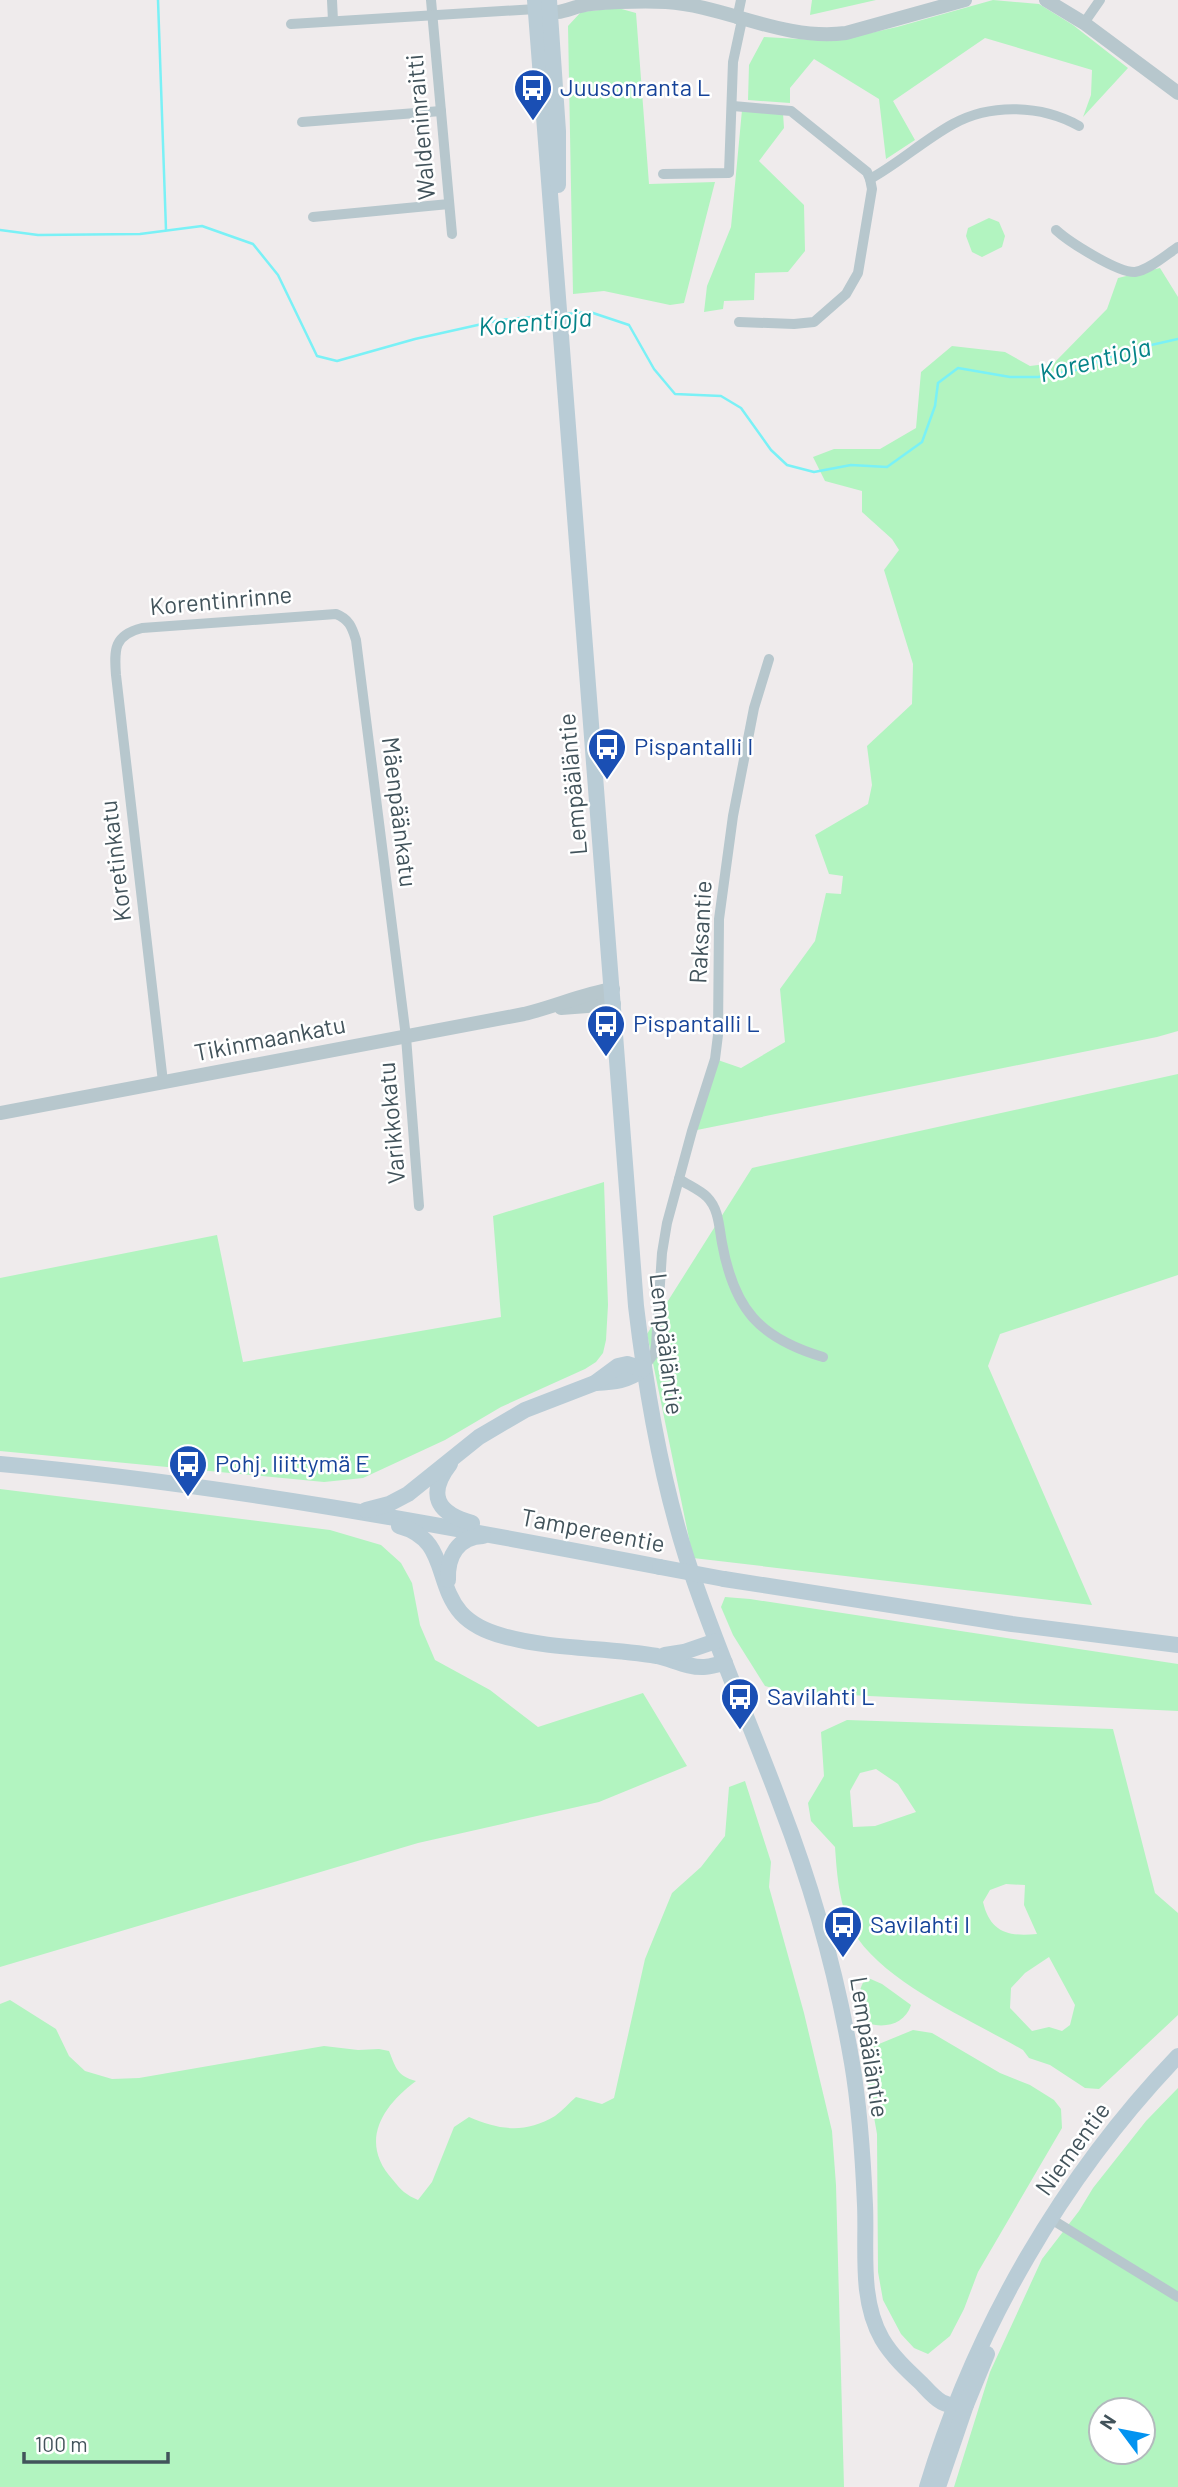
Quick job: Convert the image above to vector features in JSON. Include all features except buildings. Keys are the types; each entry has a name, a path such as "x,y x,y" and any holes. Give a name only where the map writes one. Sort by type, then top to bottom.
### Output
{"main road":[{"name":"Lempääläntie","path":"545,4 558,131 557,268 580,601 635,1289 650,1416 686,1556 798,1852 834,1970 854,2076 863,2171 866,2270 873,2319 891,2353 937,2400 959,2403"},
{"path":"360,1511 398,1500 463,1449 500,1423 525,1410 595,1383 618,1366 627,1364 643,1369"},
{"path":"463,1449 441,1477 437,1488 443,1509 462,1521 504,1530 542,1545"},
{"name":"Tampereentie","path":"0,1464 184,1484 360,1511 724,1578 1012,1624 1178,1645"},
{"path":"340,1508 420,1534 434,1552 448,1589 462,1614 489,1632 520,1640 657,1656 700,1667 724,1662"},
{"path":"448,1589 450,1561 455,1549 470,1537 493,1535"},
{"path":"657,1656 684,1653 716,1641"},
{"name":"Niementie","path":"959,2403 982,2339 1051,2219 1139,2097 1178,2056"},
{"path":"927,2487 959,2403"},
{"path":"938,2487 959,2403"}],"street":[{"path":"332,0 333,21"},
{"name":"Waldeninraitti","path":"431,0 452,234"},
{"path":"568,0 587,4 668,2 803,33 827,35 846,33 965,0"},
{"path":"663,174 729,173 733,62 741,0"},
{"path":"1046,0 1084,23 1177,91"},
{"path":"1084,23 1100,0"},
{"path":"291,24 433,16 545,4 562,13 587,4"},
{"path":"733,106 791,111 867,173 872,189 858,273 846,294 814,322 739,322"},
{"path":"870,179 953,124 969,117 1012,108 1026,108 1067,119 1079,126"},
{"path":"302,122 441,111"},
{"path":"313,217 449,204"},
{"path":"1056,230 1068,241 1126,271 1143,269 1178,247"},
{"name":"Korentinrinne","path":"122,636 142,628 324,613"},
{"name":"Mäenpäänkatu","path":"324,613 346,618 356,640 406,1037"},
{"name":"Koretinkatu","path":"122,636 114,656 163,1082"},
{"name":"Raksantie","path":"643,1369 655,1352 662,1253 667,1223 715,1059 719,1035 719,919 733,816 754,708 769,659"},
{"name":"Tikinmaankatu","path":"0,1113 549,1009 591,993 613,997"},
{"name":"Varikkokatu","path":"406,1037 419,1206"},
{"path":"679,1180 706,1197 716,1211 730,1279 741,1305 773,1337 823,1357"},
{"path":"1051,2219 1178,2297"}],"green space":[{"path":"812,0 876,0 810,15"},
{"path":"993,0 1039,4 1073,25 1128,68 1083,117 1091,95 1092,70 985,38 893,101 915,140 886,159 879,99 814,59 790,88 790,103 748,100 749,65 764,37 834,41 897,27"},
{"path":"618,8 636,13 649,184 715,182 684,303 670,305 604,291 573,294 568,26 581,12"},
{"path":"742,110 783,113 784,128 759,161 804,205 805,251 788,272 755,273 754,300 724,301 723,309 704,312 707,286 731,227"},
{"path":"989,218 999,222 1005,236 1002,247 982,257 972,252 966,236 968,228"},
{"path":"1160,268 1178,297 1178,1031 692,1131 715,1059 741,1068 785,1042 780,989 815,941 826,893 841,894 843,876 829,874 815,835 868,804 872,785 867,746 912,704 913,664 884,570 899,550 892,539 862,512 862,491 825,481 813,457 834,449 880,449 916,428 921,372 952,346 1005,352 1030,366 1054,363 1107,309 1118,278"},
{"path":"1178,1074 1178,1275 1000,1334 988,1366 1092,1605 693,1558 647,1334 752,1168"},
{"path":"604,1182 608,1305 606,1340 603,1353 596,1362 501,1407 445,1440 363,1478 324,1482 0,1451 0,1278 217,1235 243,1362 501,1317 493,1216"},
{"path":"0,1489 330,1530 381,1545 401,1563 412,1583 420,1625 435,1660 490,1690 538,1727 643,1693 687,1766 599,1802 418,1843 0,1967"},
{"path":"725,1597 1178,1664 1178,1711 787,1692 765,1686 733,1635 721,1607"},
{"path":"847,1720 1113,1729 1155,1893 1178,1913 1178,2015 1099,2089 1085,2088 1050,2065 1029,2058 1023,2050 930,1999 885,1967 867,1950 853,1931 842,1900 835,1847 811,1821 808,1803 824,1776 821,1732","holes":["876,1769 898,1784 916,1812 875,1826 853,1827 850,1791 860,1773","1006,1884 1025,1885 1024,1905 1037,1934 1009,1933 996,1926 990,1920 983,1902 990,1890","1049,1957 1075,2005 1070,2025 1062,2031 1049,2027 1032,2031 1010,2008 1011,1988 1025,1973"]},
{"path":"745,1781 771,1862 769,1887 804,2013 832,2131 836,2185 844,2487 0,2487 0,2004 10,2000 56,2029 69,2056 85,2071 112,2079 139,2078 324,2046 389,2051 401,2074 416,2081 384,2114 376,2139 377,2153 396,2184 418,2200 432,2182 454,2127 469,2117 491,2125 523,2128 555,2116 576,2097 602,2104 614,2098 645,1959 672,1893 701,1867 725,1836 729,1787"},
{"path":"866,1977 882,1984 911,2005 904,2017 887,2025 867,2023 859,2000 860,1989"},
{"path":"913,2030 932,2033 1000,2073 1030,2085 1054,2100 1061,2109 1062,2128 978,2272 950,2336 928,2354 914,2348 901,2334 883,2300 878,2272 877,2134 866,2072 874,2046"},
{"path":"1178,2088 1178,2487 954,2487 990,2372 1042,2259 1146,2121"}],"waterway":[{"path":"158,0 166,230"},
{"name":"Korentioja","path":"0,230 38,235 140,234 202,226 253,244 278,275 317,356 337,361 415,339 500,320 554,315"},
{"name":"Korentioja","path":"564,314 590,312 629,325 654,369 675,394 721,396 741,408 771,450 787,465 814,472 851,465 887,467 922,442 935,406 938,383 958,368 1010,377 1038,377 1076,370 1129,350 1178,339"}],"place":[{"name":"Juusonranta L","path":"533,122"},
{"name":"Pispantalli I","path":"607,781"},
{"name":"Pispantalli L","path":"606,1058"},
{"name":"Pohj. liittymä E","path":"188,1498"},
{"name":"Savilahti L","path":"740,1731"},
{"name":"Savilahti I","path":"843,1959"}]}
